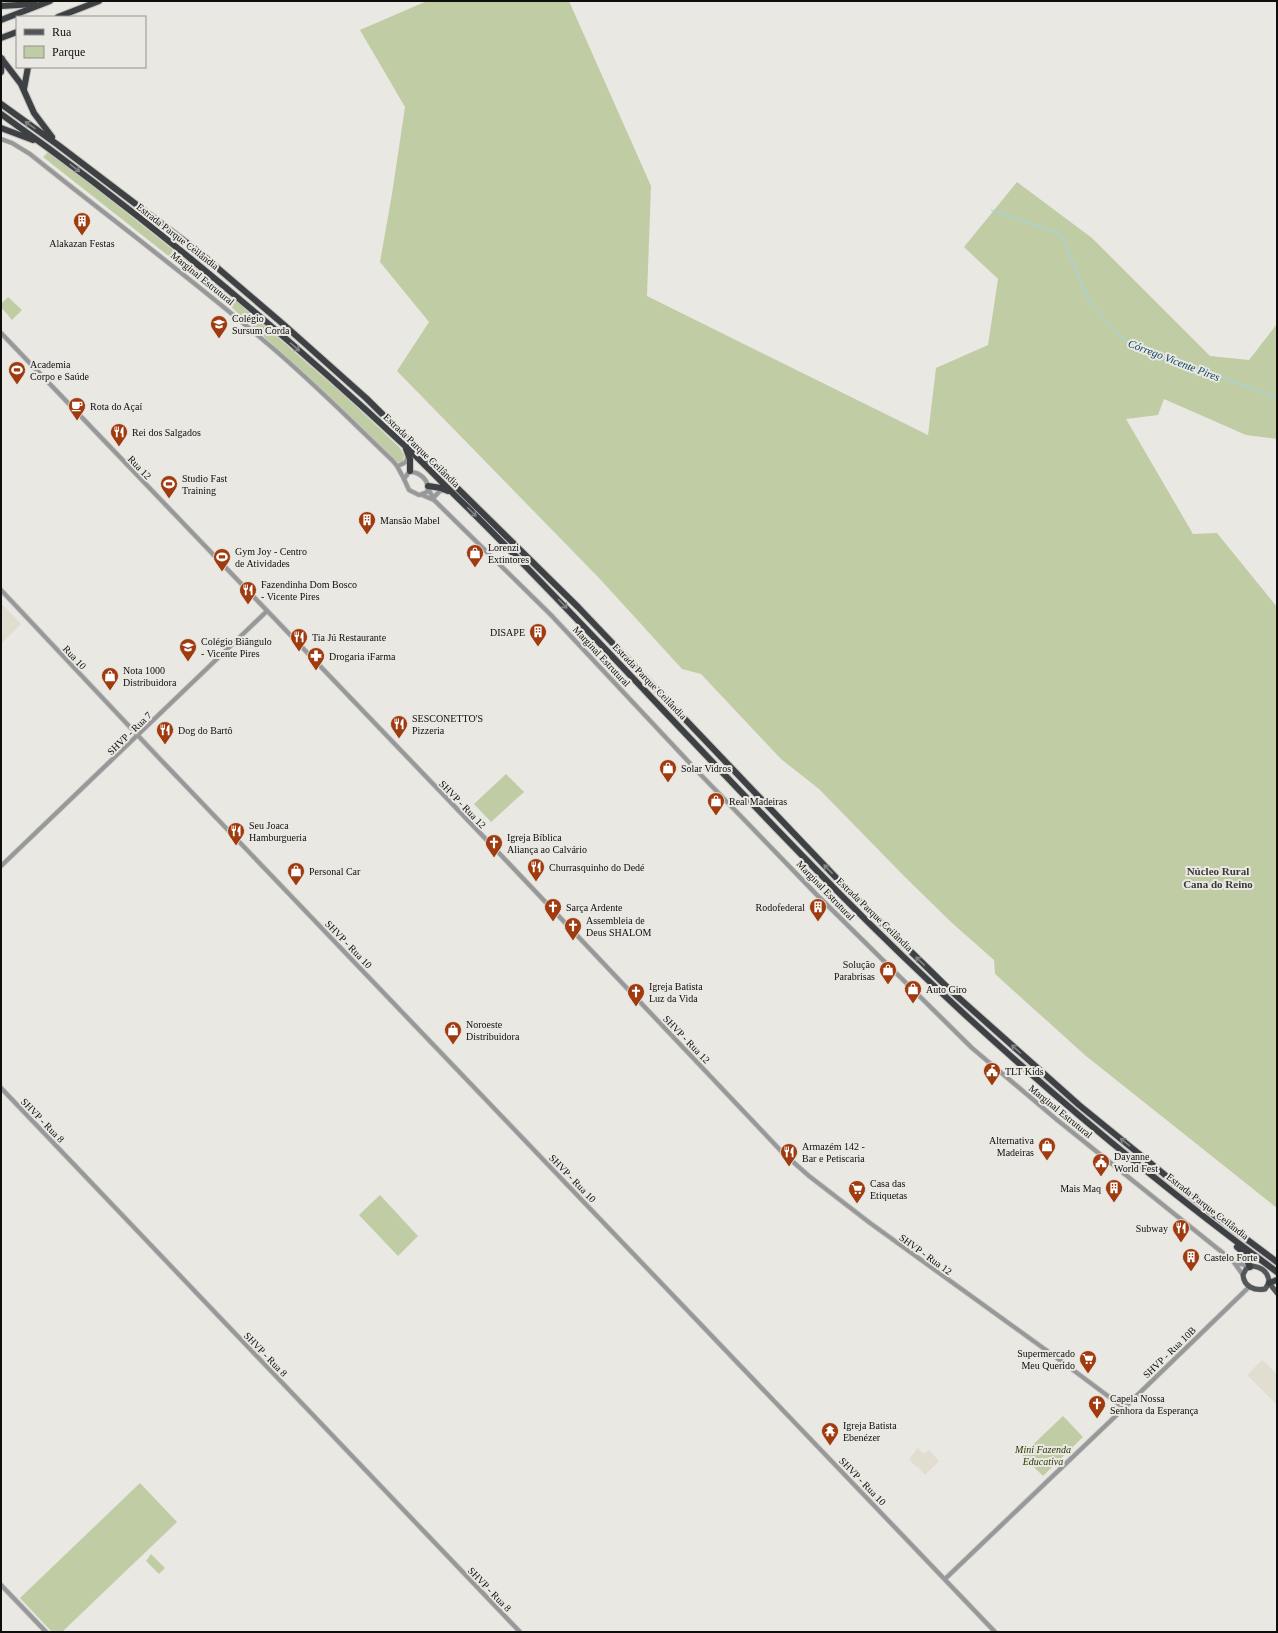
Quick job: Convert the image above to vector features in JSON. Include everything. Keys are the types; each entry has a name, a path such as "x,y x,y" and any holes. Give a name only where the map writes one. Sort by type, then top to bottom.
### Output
{"highway":[{"path":"61,16 99,1"},
{"path":"1,6 30,5 48,2"},
{"path":"1,20 48,2"},
{"path":"67,16 72,12"},
{"path":"1,38 16,32"},
{"path":"1,59 1,72"},
{"path":"1,59 24,89 34,113 58,145"},
{"path":"24,89 28,68"},
{"name":"Estrada Parque Ceilândia","path":"1,104 58,145 200,253 366,398 578,606 845,887 950,990 1079,1105 1213,1214 1277,1262"},
{"name":"Estrada Parque Ceilândia","path":"1,114 44,144 233,292 405,445 528,567 838,893 924,976 1073,1110 1216,1227 1277,1272"},
{"path":"1,128 22,134 44,144"},
{"path":"405,445 410,459 409,472"},
{"path":"428,487 446,490 455,495"},
{"path":"1216,1227 1219,1233 1242,1251 1249,1267"},
{"path":"1269,1283 1275,1279 1277,1280"}],"main road":[{"path":"1249,1267 1257,1267 1264,1270 1269,1279 1269,1283 1277,1293 1265,1289 1258,1290 1249,1287 1244,1281 1243,1276 1249,1267"},
{"path":"1265,1289 1269,1283"}],"street":[{"name":"Marginal Estrutural","path":"1,139 12,143 30,154 214,299 310,381 398,466 409,472"},
{"name":"Rua 12","path":"1,333 267,611"},
{"path":"398,466 406,462 408,452"},
{"name":"Marginal Estrutural","path":"398,466 404,479"},
{"path":"409,472 419,474 428,487 427,492 422,495 412,492 404,479 409,472"},
{"name":"Marginal Estrutural","path":"428,487 434,499 551,615 707,781 821,899 972,1048 1056,1120 1233,1262 1243,1276"},
{"path":"434,499 440,491 446,490"},
{"name":"Marginal Estrutural","path":"422,495 434,499"},
{"name":"Rua 10","path":"1,590 138,735"},
{"name":"SHVP - Rua 7","path":"1,866 267,611"},
{"name":"SHVP - Rua 12","path":"267,611 728,1093 783,1153 809,1176 870,1223 1111,1397 1124,1408"},
{"name":"SHVP - Rua 10","path":"138,735 996,1632"},
{"name":"SHVP - Rua 8","path":"1,1088 520,1632"},
{"path":"1240,1264 1242,1251"},
{"name":"Marginal Estrutural","path":"1233,1262 1249,1267"},
{"name":"SHVP - Rua 10B","path":"945,1579 1249,1287"},
{"path":"1,1585 46,1632"}],"shaded area":[{"path":"1,603 21,624 1,644"},
{"path":"1262,1360 1277,1374 1277,1405 1247,1375"},
{"path":"918,1448 923,1454 929,1450 939,1461 925,1475 909,1459"}],"green space":[{"path":"427,1 569,1 651,186 647,296 928,435 936,368 988,345 998,279 964,247 1017,182 1092,238 1210,356 1249,360 1277,324 1277,439 1246,435 1164,399 1158,415 1126,419 1193,534 1217,533 1277,607 1277,1208 1086,1056 995,974 994,960 952,923 819,789 781,759 701,674 682,669 599,578 397,371 429,322 380,262 405,107 360,30"},
{"path":"49,151 227,293 347,398 400,448 404,455 403,462 397,462 310,379 218,295 43,157"},
{"path":"8,297 22,310 12,320 1,307 1,304"},
{"path":"506,774 524,792 491,822 474,804"},
{"path":"380,1195 418,1236 398,1256 359,1215"},
{"name":"Mini Fazenda Educativa","path":"1063,1416 1083,1437 1043,1476 1022,1455"},
{"path":"140,1483 177,1522 62,1632 52,1632 20,1598"},
{"path":"151,1554 165,1568 159,1574 146,1561"}],"waterway":[{"name":"Córrego Vicente Pires","path":"991,210 1061,234 1090,303 1126,342 1277,398"}],"place":[{"name":"Alakazan Festas","path":"82,236"},
{"name":"Colégio Sursum Corda","path":"219,339"},
{"name":"Academia Corpo e Saúde","path":"17,385"},
{"name":"Rota do Açaí","path":"77,421"},
{"name":"Rei dos Salgados","path":"119,447"},
{"name":"Studio Fast Training","path":"169,499"},
{"name":"Mansão Mabel","path":"367,535"},
{"name":"Lorenzi Extintores","path":"475,568"},
{"name":"Gym Joy - Centro de Atividades","path":"222,572"},
{"name":"Fazendinha Dom Bosco - Vicente Pires","path":"248,605"},
{"name":"DISAPE","path":"538,647"},
{"name":"Tia Jú Restaurante","path":"299,652"},
{"name":"Colégio Biângulo - Vicente Pires","path":"188,662"},
{"name":"Drogaria iFarma","path":"316,671"},
{"name":"Nota 1000 Distribuidora","path":"110,691"},
{"name":"SESCONETTO'S Pizzeria","path":"399,739"},
{"name":"Dog do Bartô","path":"165,745"},
{"name":"Solar Vidros","path":"668,783"},
{"name":"Real Madeiras","path":"716,816"},
{"name":"Seu Joaca Hamburgueria","path":"236,846"},
{"name":"Igreja Bíblica Aliança ao Calvário","path":"494,858"},
{"name":"Churrasquinho do Dedé","path":"536,882"},
{"name":"Personal Car","path":"296,886"},
{"name":"Sarça Ardente","path":"553,922"},
{"name":"Rodofederal","path":"818,922"},
{"name":"Assembleia de Deus SHALOM","path":"573,941"},
{"name":"Solução Parabrisas","path":"888,985"},
{"name":"Auto Giro","path":"913,1004"},
{"name":"Igreja Batista Luz da Vida","path":"636,1007"},
{"name":"Noroeste Distribuidora","path":"453,1045"},
{"name":"TLT Kids","path":"992,1086"},
{"name":"Alternativa Madeiras","path":"1047,1161"},
{"name":"Armazém 142 - Bar e Petiscaria","path":"789,1167"},
{"name":"Dayanne World Fest","path":"1101,1177"},
{"name":"Mais Maq","path":"1114,1203"},
{"name":"Casa das Etiquetas","path":"857,1204"},
{"name":"Subway","path":"1181,1243"},
{"name":"Castelo Forte","path":"1191,1272"},
{"name":"Supermercado Meu Querido","path":"1088,1374"},
{"name":"Capela Nossa Senhora da Esperança","path":"1097,1419"},
{"name":"Igreja Batista Ebenézer","path":"830,1446"}],"district":[{"name":"Núcleo Rural Cana do Reino","path":"1218,877"}]}
